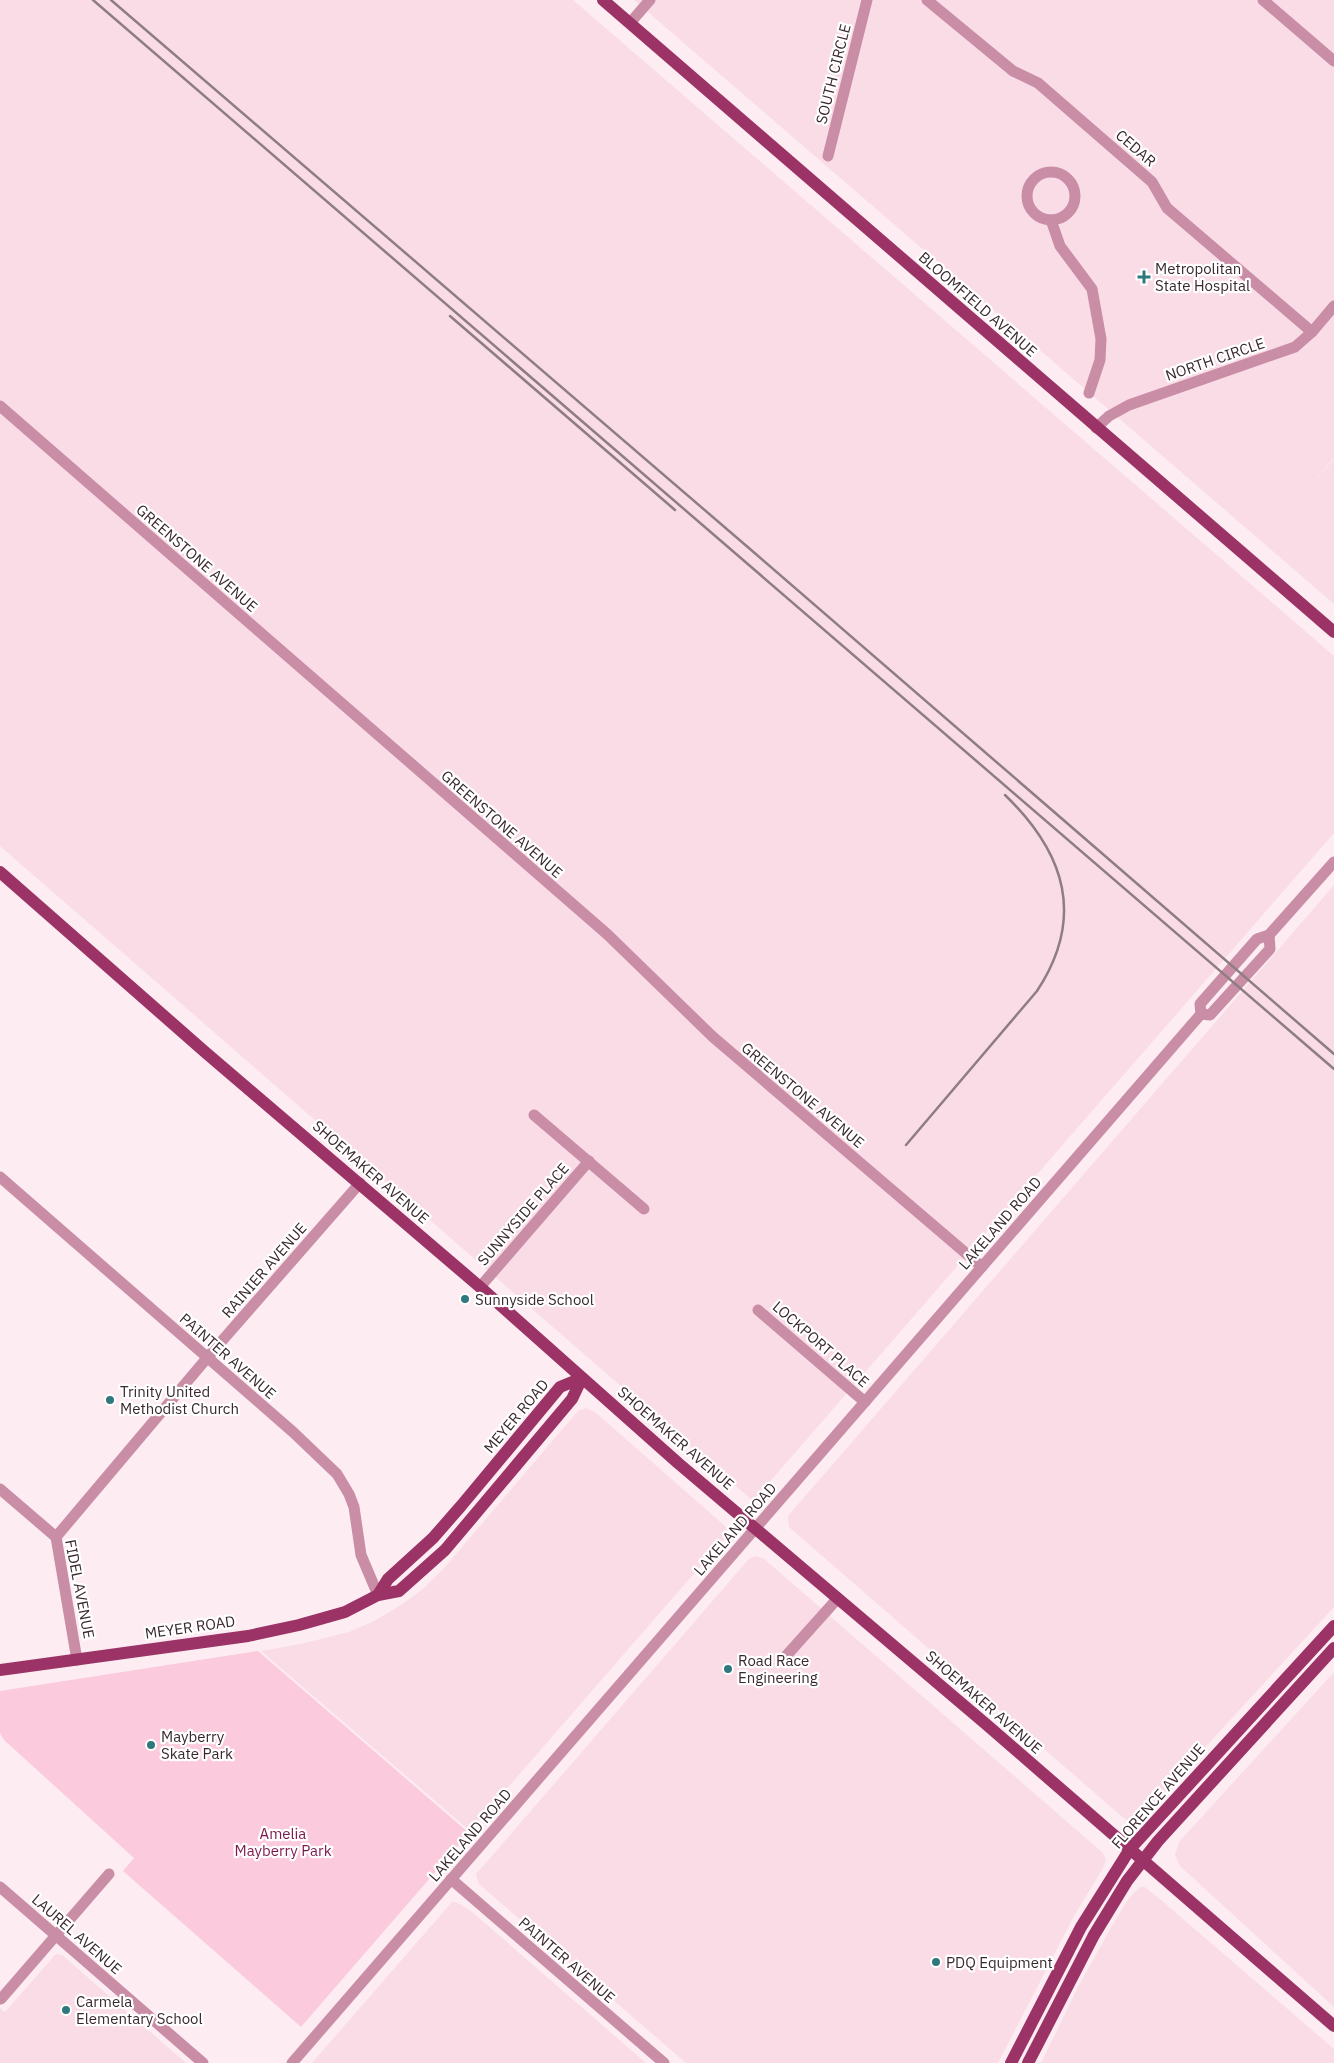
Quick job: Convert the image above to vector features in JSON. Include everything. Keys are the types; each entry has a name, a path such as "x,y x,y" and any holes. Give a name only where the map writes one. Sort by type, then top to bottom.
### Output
{"main road":[{"name":"BLOOMFIELD AVENUE","path":"603,0 1096,428 1259,565 1334,632"},
{"name":"SHOEMAKER AVENUE","path":"0,872 205,1052 360,1183 582,1378 1334,2026"},
{"name":"MEYER ROAD","path":"378,1595 388,1579 433,1538 462,1506 560,1387 582,1378"},
{"name":"MEYER ROAD","path":"0,1670 239,1637 299,1625 345,1612 378,1595 399,1591 445,1550 572,1399 582,1378"},
{"path":"462,1506 473,1517"},
{"name":"FLORENCE AVENUE","path":"1011,2063 1081,1927 1130,1849 1334,1626"},
{"name":"FLORENCE AVENUE","path":"1028,2063 1094,1934 1117,1895 1158,1841 1334,1648"},
{"path":"1241,1727 1252,1737"}],"street":[{"path":"630,24 650,0"},
{"name":"SOUTH CIRCLE","path":"828,156 867,0"},
{"name":"CEDAR","path":"927,0 1013,71 1038,83 1045,89 1152,182 1167,208 1312,332"},
{"path":"1265,1 1334,61"},
{"path":"1050,172 1058,173 1065,177 1070,183 1074,196 1073,204 1065,216 1051,220 1043,219 1036,215 1027,201 1029,185 1034,178 1050,172"},
{"path":"1051,220 1060,246 1092,289 1101,338 1100,360 1089,393"},
{"name":"NORTH CIRCLE","path":"1096,428 1109,416 1129,405 1295,347 1312,332 1334,306"},
{"name":"GREENSTONE AVENUE","path":"0,406 607,934 712,1037 982,1267"},
{"name":"LAKELAND ROAD","path":"292,2063 1201,1014 1210,1015 1270,948 1269,935 1334,862"},
{"name":"SUNNYSIDE PLACE","path":"534,1115 644,1209"},
{"name":"SUNNYSIDE PLACE","path":"480,1287 589,1161"},
{"name":"PAINTER AVENUE","path":"0,1177 292,1432 337,1474 352,1501 361,1556 378,1595"},
{"name":"RAINIER AVENUE","path":"56,1537 207,1358 360,1183"},
{"name":"LOCKPORT PLACE","path":"758,1310 865,1402"},
{"name":"FIDEL AVENUE","path":"0,1489 56,1537 77,1660"},
{"path":"786,1656 838,1598"},
{"path":"1,1999 109,1874"},
{"name":"PAINTER AVENUE","path":"451,1879 664,2063"},
{"name":"LAUREL AVENUE","path":"0,1887 203,2063"}],"shaded area":[{"path":"0,0 573,0 1334,656 1334,833 753,1501 0,846"},
{"name":"Metropolitan State Hospital","path":"634,0 1334,0 1334,458 1305,491 1334,459 1334,604"},
{"path":"1334,885 1334,1607 1140,1818 1133,1822 1127,1821 789,1527 788,1516"},
{"path":"586,1408 595,1412 725,1526 727,1530 725,1538 470,1831 261,1651 301,1644 349,1632 374,1621 423,1589 445,1567 578,1411"},
{"path":"755,1556 763,1558 1103,1853 1106,1859 1103,1868 1074,1916 998,2063 686,2063 479,1884 476,1874 748,1560"},
{"path":"1334,1672 1334,2007 1180,1866 1175,1855 1179,1842"},
{"path":"1140,1887 1145,1887 1161,1900 1334,2049 1334,2063 1041,2063 1078,1987 1113,1924 1129,1898"},
{"path":"452,1902 456,1902 471,1911 646,2063 312,2063"},
{"name":"Carmela Elementary School","path":"56,1954 62,1955 186,2063 0,2063 0,2008 5,2012"}],"green space":[{"name":"Amelia Mayberry Park","path":"258,1651 469,1833 301,2027 123,1871 134,1858 4,1740 0,1733 0,1691"}],"railway":[{"path":"93,0 1334,1069"},
{"path":"111,0 1334,1054"},
{"path":"450,316 675,510"},
{"path":"906,1145 1037,991 1052,964 1061,938 1064,912 1062,888 1055,864 1042,840 1026,817 1005,795"}],"place":[{"name":"Metropolitan State Hospital","path":"1144,277"},
{"name":"Sunnyside School","path":"465,1299"},
{"name":"Trinity United Methodist Church","path":"110,1400"},
{"name":"Road Race Engineering","path":"728,1669"},
{"name":"Mayberry Skate Park","path":"151,1745"},
{"name":"PDQ Equipment","path":"936,1962"},
{"name":"Carmela Elementary School","path":"66,2010"}]}
